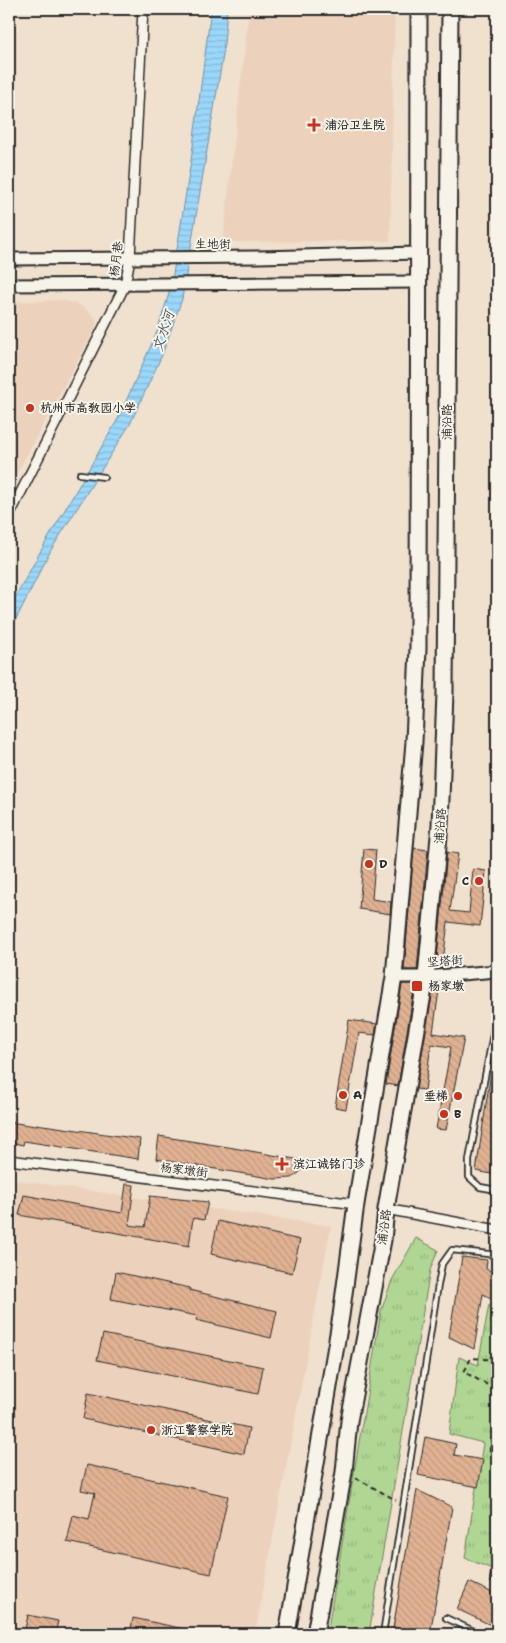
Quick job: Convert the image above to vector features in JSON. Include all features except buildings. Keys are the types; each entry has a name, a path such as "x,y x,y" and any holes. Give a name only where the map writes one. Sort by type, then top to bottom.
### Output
{"main road":[{"path":"287,1634 341,1316 356,1204 394,977 414,742 418,648 419,9"},
{"name":"浦沿路","path":"315,1634 344,1472 349,1421 383,1240 386,1209 426,977 440,825 445,693 450,9"}],"street":[{"name":"杨月巷","path":"9,516 125,285 130,258 143,9"},
{"name":"生地街","path":"9,259 192,258 418,253"},
{"path":"9,286 418,282"},
{"name":"坚塔街","path":"394,977 426,977 497,971"},
{"name":"杨家墩街","path":"9,1160 356,1204"},
{"path":"386,1209 497,1230"}],"lane":[{"path":"80,474 104,477"},
{"path":"497,1026 494,1030 469,1160 469,1177 480,1188 497,1190"},
{"path":"487,1067 497,1069"},
{"path":"383,1634 402,1503 442,1264 452,1250 497,1255"},
{"path":"497,1559 493,1579 497,1581"},
{"path":"446,1618 480,1634"}],"path":[{"path":"491,1320 497,1334"},
{"path":"497,1360 471,1358 464,1372 497,1390"},
{"path":"497,1410 489,1454 497,1456"},
{"path":"344,1472 402,1503"}],"shaded area":[{"name":"浦沿卫生院","path":"249,9 395,9 390,241 223,242"},
{"name":"杭州市高教园小学","path":"60,300 75,303 86,309 96,319 96,327 9,488 9,302"},
{"name":"浙江警察学院","path":"9,1179 331,1226 255,1634 9,1634"}],"green space":[{"path":"416,1238 438,1250 430,1270 369,1634 327,1634 381,1311 392,1280"},
{"path":"489,1304 497,1308 497,1571 465,1558 483,1443 449,1434 459,1357 478,1365"}],"water":[{"name":"文水河","path":"211,9 227,9 223,55 182,299 162,355 130,424 51,550 9,633 9,609 118,419 157,332 171,287 191,161"}],"place":[{"name":"浦沿卫生院","path":"314,125"},
{"name":"杭州市高教园小学","path":"30,408"},
{"name":"D","path":"369,864"},
{"name":"C","path":"479,881"},
{"name":"杨家墩","path":"417,986"},
{"name":"A","path":"343,1095"},
{"name":"垂梯","path":"458,1096"},
{"name":"B","path":"444,1114"},
{"name":"滨江诚铭门诊","path":"282,1164"},
{"name":"浙江警察学院","path":"151,1430"}]}
